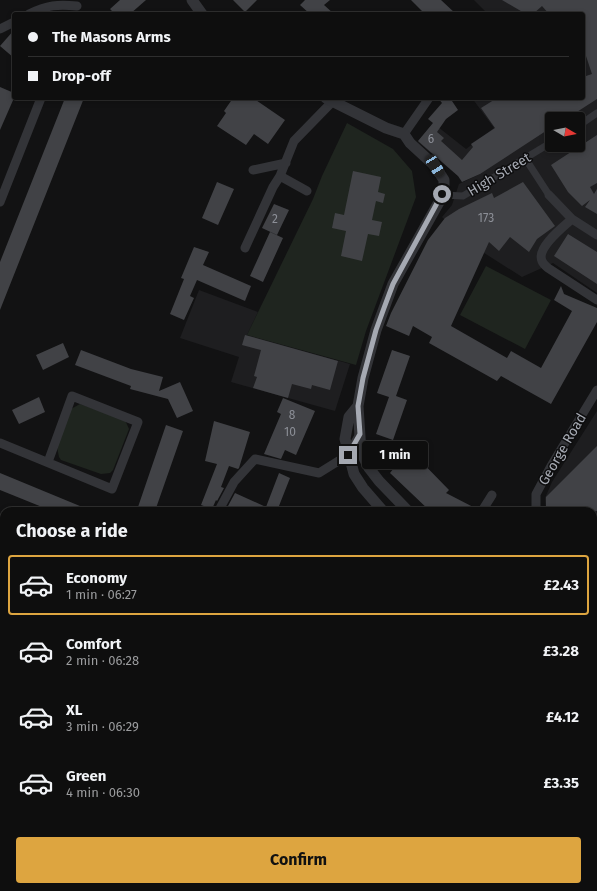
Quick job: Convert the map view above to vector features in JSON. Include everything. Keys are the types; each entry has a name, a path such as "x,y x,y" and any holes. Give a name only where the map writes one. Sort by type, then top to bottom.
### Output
{"street":[{"path":"192,0 201,12"},
{"path":"33,12 44,7 61,4 78,7"},
{"path":"0,29 12,23"},
{"path":"0,202 40,100"},
{"path":"245,248 273,187 286,163 294,141 329,100 386,128 404,134 410,143 438,170 444,180 442,194 393,284 376,330 363,378 358,406 361,452 369,468 379,481 404,507"},
{"path":"404,134 428,100"},
{"path":"585,121 597,113"},
{"name":"High Street","path":"442,194 463,196 545,146"},
{"path":"526,158 549,195 572,219 597,235"},
{"path":"253,170 286,163"},
{"path":"280,176 307,191"},
{"path":"572,219 551,239 542,251 542,262 548,268 597,300"},
{"name":"George Road","path":"536,507 536,494 551,466 597,390"},
{"path":"0,443 48,462 112,492 141,420 72,395 48,462"},
{"path":"358,406 349,417 345,439 348,455 354,474 363,488 380,507"},
{"path":"221,507 234,482 255,459 319,473 348,455 360,434"},
{"path":"484,507 492,495"}],"shaded area":[{"path":"474,0 597,0 597,293 553,263 522,277 470,244 442,217 452,205 459,184 480,174 458,176 418,142 433,123 466,149 494,128 473,100 585,100 585,12 486,12"},
{"path":"347,123 393,149 412,171 416,197 366,331 356,365 247,335 313,199"},
{"path":"486,266 551,300 525,349 460,315"},
{"path":"199,290 258,312 247,335 350,364 335,411 231,382 239,357 180,338"},
{"path":"80,404 125,420 129,429 113,470 110,473 101,474 61,460 59,457 57,447 71,409"},
{"path":"597,411 597,507 546,507 545,498 552,482"}],"building":[{"path":"120,0 146,0 132,12 113,12 110,9"},
{"path":"233,0 257,0 245,12"},
{"path":"305,0 330,0 324,5 332,12 308,12 300,5"},
{"path":"411,0 441,0 454,12 423,12"},
{"path":"502,0 597,0 597,99 577,112 545,112 545,132 480,174 462,182 458,176 418,141 433,123 428,119 442,103 440,100 451,100 458,110 446,119 437,132 444,138 441,141 462,160 473,147 471,144 495,128 481,108 494,100 585,100 585,76 592,74 585,53 585,12 547,12 542,6 535,12 523,12"},
{"path":"12,32 12,56 0,46"},
{"path":"0,87 12,92 13,100 0,130"},
{"path":"64,100 83,100 0,310 0,262"},
{"path":"232,100 256,100 285,120 268,144 254,134 246,145 217,126 226,113 224,111"},
{"path":"597,135 597,183 590,187 594,194 597,189 597,214 585,207 590,200 582,206 568,192 551,165 571,152 585,152 585,143"},
{"path":"353,171 381,177 378,192 385,194 383,203 376,201 372,220 382,222 379,236 368,234 362,261 341,256 346,231 332,228 335,213 344,215"},
{"path":"217,182 234,189 218,225 202,218"},
{"path":"523,182 555,226 537,239 529,252 510,237 499,251 489,242 451,326 507,358 511,351 541,368 572,311 554,300 561,286 564,294 597,308 597,322 551,404 501,376 497,381 429,343 432,337 413,326 409,336 386,326 391,313 428,240 445,218 459,209 492,193 494,198"},
{"path":"274,204 289,210 277,235 262,228"},
{"path":"270,232 283,238 263,282 250,276"},
{"path":"568,234 597,252 597,284 554,256"},
{"path":"194,247 209,252 203,265 251,286 245,301 197,280 190,296 194,298 184,320 170,314 184,279 181,278"},
{"path":"245,335 338,361 330,390 312,385 311,389 292,384 288,398 253,388 257,377 254,376 261,350 242,345"},
{"path":"63,343 69,357 43,370 36,355"},
{"path":"81,350 131,369 163,377 159,391 180,382 193,411 177,418 168,399 130,389 131,386 75,365"},
{"path":"392,350 410,356 396,396 407,400 393,440 376,434 389,397 377,393"},
{"path":"39,397 45,412 19,424 12,410"},
{"path":"283,398 315,411 296,455 285,450 281,459 264,454 281,414 277,412"},
{"path":"214,421 250,432 239,468 229,466 221,487 224,488 213,507 201,505 217,464 205,461"},
{"path":"166,425 183,431 156,507 138,507"},
{"path":"597,446 597,507 546,507 546,497"},
{"path":"409,449 449,490 446,493 473,507 426,507 390,473"},
{"path":"0,473 82,507 42,507 0,490"},
{"path":"279,473 290,478 279,507 266,507"},
{"path":"235,493 266,507 231,507 228,506"}],"route":[{"path":"348,455 360,434 358,406 363,378 376,330 393,284 442,194"}]}
